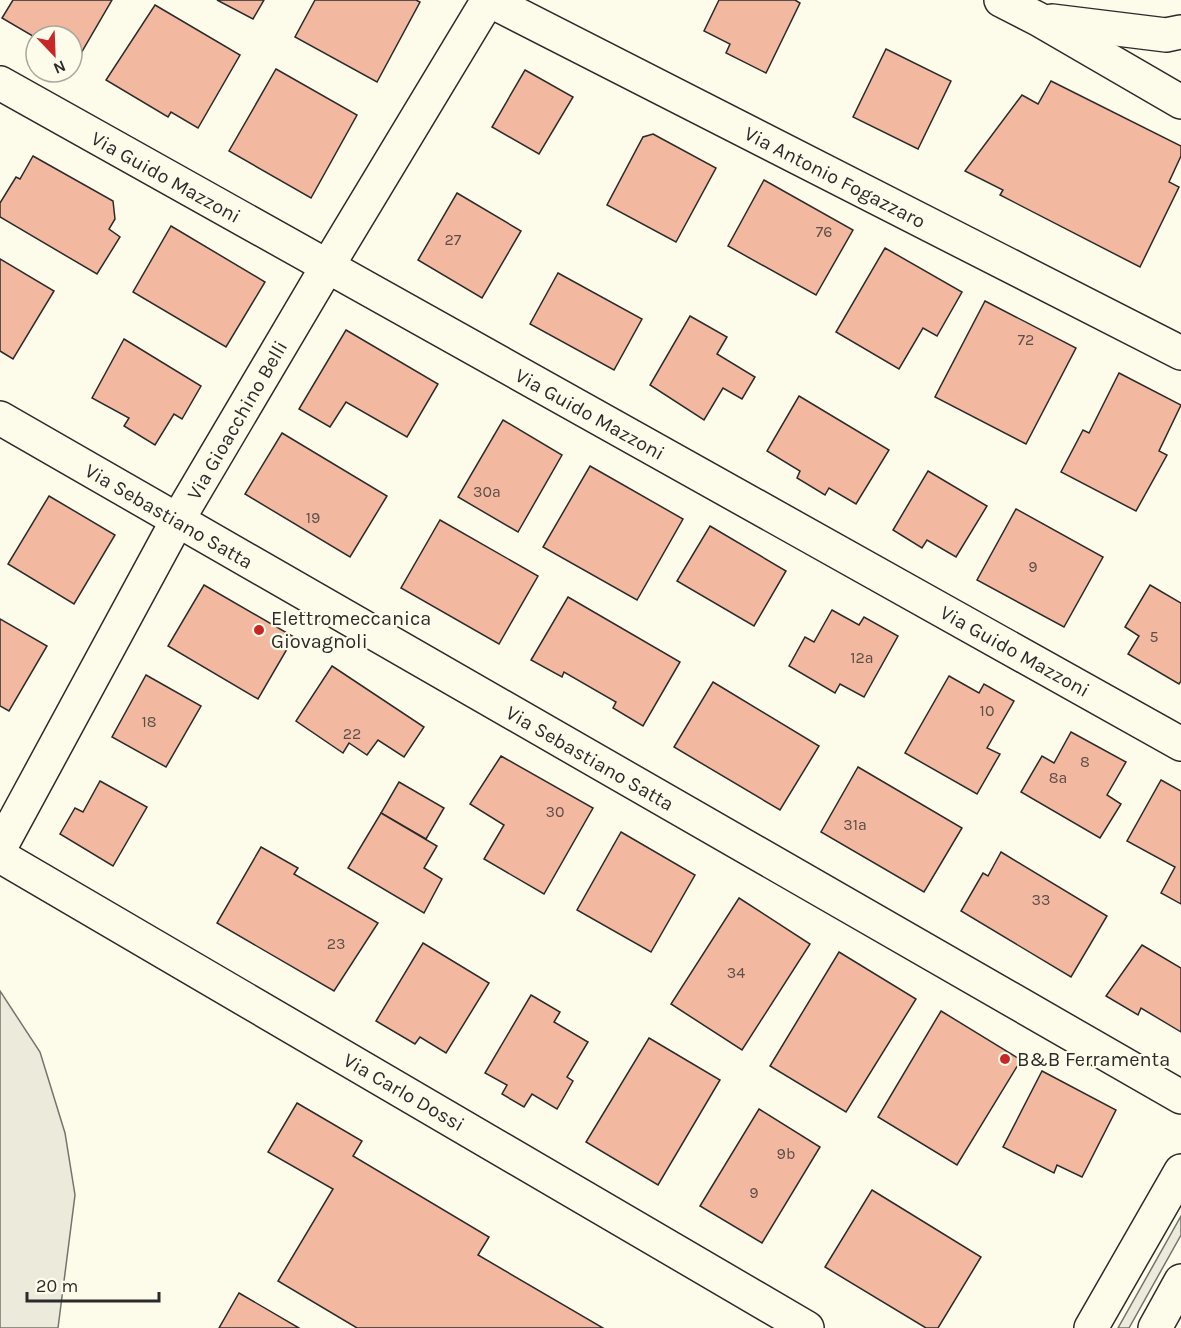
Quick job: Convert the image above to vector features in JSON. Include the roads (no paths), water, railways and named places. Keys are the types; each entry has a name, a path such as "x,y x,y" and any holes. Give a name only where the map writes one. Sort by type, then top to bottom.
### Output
{"street":[{"name":"Via Gioacchino Belli","path":"0,848 177,521 327,267 489,0"},
{"name":"Via Antonio Fogazzaro","path":"489,0 1181,353"},
{"path":"1000,0 1038,19 1181,102"},
{"path":"1038,19 1166,35 1181,32"},
{"name":"Via Guido Mazzoni","path":"0,83 1181,744"},
{"name":"Via Sebastiano Satta","path":"0,418 1181,1097"},
{"name":"Via Carlo Dossi","path":"0,856 807,1328"},
{"path":"1091,1328 1181,1171"},
{"path":"1155,1328 1181,1281"}],"place":[{"name":"Elettromeccanica Giovagnoli","path":"259,630"},
{"name":"B&B Ferramenta","path":"1005,1059"}]}
